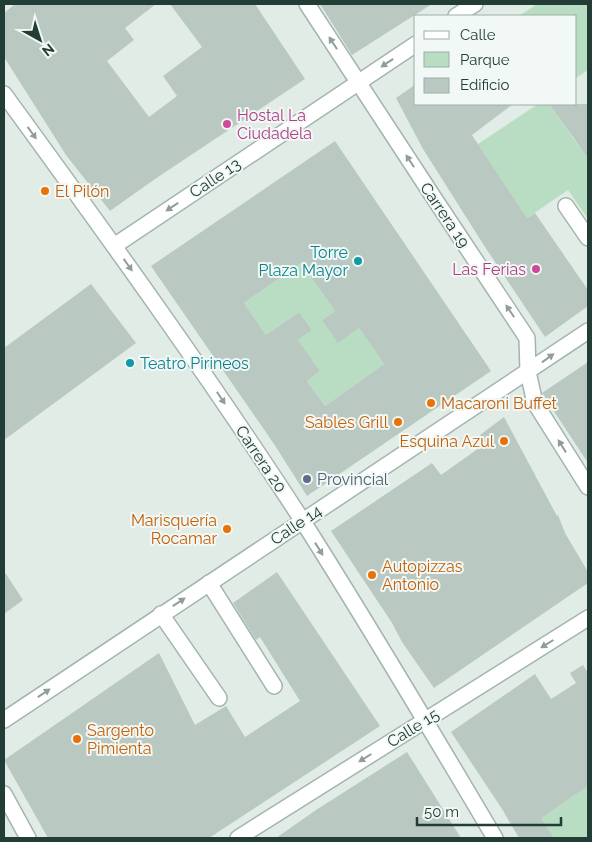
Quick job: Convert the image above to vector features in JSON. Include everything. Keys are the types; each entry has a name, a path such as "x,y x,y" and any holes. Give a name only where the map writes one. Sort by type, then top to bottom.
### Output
{"street":[{"name":"Carrera 19","path":"307,4 528,338 528,372 535,403 588,487"},
{"path":"458,15 475,4"},
{"name":"Calle 13","path":"114,246 414,45"},
{"name":"Carrera 20","path":"4,94 216,391 302,521 426,720 496,838"},
{"path":"566,206 588,238"},
{"name":"Calle 14","path":"4,720 588,331"},
{"path":"209,583 274,686"},
{"path":"161,614 219,698"},
{"name":"Calle 15","path":"238,838 588,618"},
{"path":"4,794 28,838"}],"green space":[{"path":"537,4 587,4 588,70 577,77 577,15 520,15"},
{"path":"536,105 550,105 588,159 588,219 568,190 527,218 478,144"},
{"path":"301,263 335,311 322,320 359,328 384,364 325,406 307,381 320,371 312,359 267,362 312,330 299,312 266,335 244,303"},
{"path":"588,786 588,838 554,838 538,815 556,794 563,803"}],"building":[{"path":"15,4 156,4 125,28 134,40 107,61 149,117 177,96 163,76 202,47 170,4 255,4 305,79 110,211 66,155 4,57 4,13"},
{"path":"320,4 432,4 414,15 352,55"},
{"path":"414,85 414,105 512,105 472,135 527,218 535,213 588,290 588,306 545,337 423,149 396,98"},
{"path":"588,104 588,159 550,105"},
{"path":"335,141 491,371 307,496 274,444 151,266","holes":["301,263 335,311 322,320 338,343 359,328 384,364 325,406 307,381 320,371 298,340 312,330 299,312 266,335 244,303"]},
{"path":"91,284 136,343 4,440 4,348"},
{"path":"588,362 588,463 542,393"},
{"path":"504,417 558,515 565,533 588,572 588,583 434,688 402,642 392,623 331,531 432,463 441,475 486,443 480,435"},
{"path":"4,571 23,600 4,614"},
{"path":"277,572 380,726 209,838 48,838 4,760 159,653 195,725 226,706 245,737 300,701 260,637 256,640 233,603"},
{"path":"583,665 588,673 588,786 541,818 554,838 519,838 451,732 535,674 551,699 576,683 570,673"},
{"path":"407,752 461,838 276,838 316,810"}],"place":[{"name":"Hostal La Ciudadela","path":"227,124"},
{"name":"El Pilón","path":"45,191"},
{"name":"Torre Plaza Mayor","path":"358,261"},
{"name":"Las Ferias","path":"536,269"},
{"name":"Teatro Pirineos","path":"130,363"},
{"name":"Macaroni Buffet","path":"431,403"},
{"name":"Sables Grill","path":"398,422"},
{"name":"Esquina Azul","path":"504,441"},
{"name":"Provincial","path":"307,479"},
{"name":"Marisquería Rocamar","path":"227,529"},
{"name":"Autopizzas Antonio","path":"372,575"},
{"name":"Sargento Pimienta","path":"77,739"}]}
